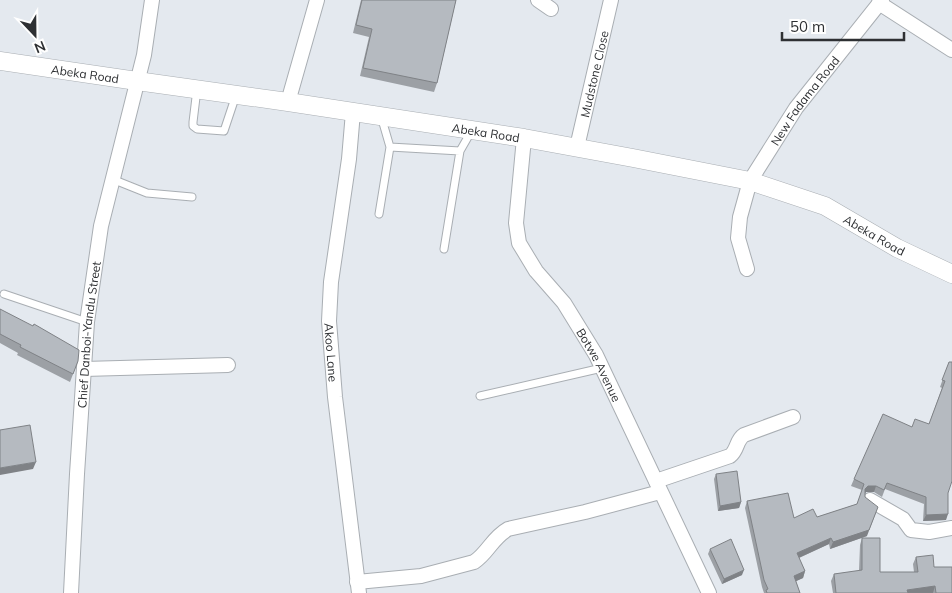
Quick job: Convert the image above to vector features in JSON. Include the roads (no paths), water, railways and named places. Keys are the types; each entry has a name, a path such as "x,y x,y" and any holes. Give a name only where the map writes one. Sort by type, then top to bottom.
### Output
{"street":[{"name":"Chief Danboi-Yandu Street","path":"71,593 84,368 100,226 144,55 152,0"},
{"path":"288,102 318,0"},
{"path":"538,0 551,9"},
{"name":"Mudstone Close","path":"577,147 611,0"},
{"path":"880,2 952,50"},
{"name":"New Fadama Road","path":"747,269 738,238 740,217 750,181 796,108 880,2"},
{"name":"Abeka Road","path":"0,61 137,82 236,94 524,138 750,181 825,206 896,248 952,274"},
{"name":"Akoo Lane","path":"353,112 349,159 331,282 329,321 335,397 358,588"},
{"name":"Botwe Avenue","path":"524,138 516,223 519,243 536,270 564,303 602,368 709,593"},
{"path":"84,368 228,365"},
{"path":"358,588 421,576 474,562 480,558 498,534 508,528 585,512 658,486 730,456 735,453 740,438 744,435 793,417"},
{"path":"870,500 904,519 912,530 929,532 952,528"}],"lane":[{"path":"197,89 193,122 193,126 196,129 224,131 236,94"},
{"path":"379,214 390,147 381,116"},
{"path":"444,249 460,151 472,130"},
{"path":"390,147 460,151"},
{"path":"112,179 147,193 192,197"},
{"path":"4,294 88,322"},
{"path":"480,396 602,368"}]}
